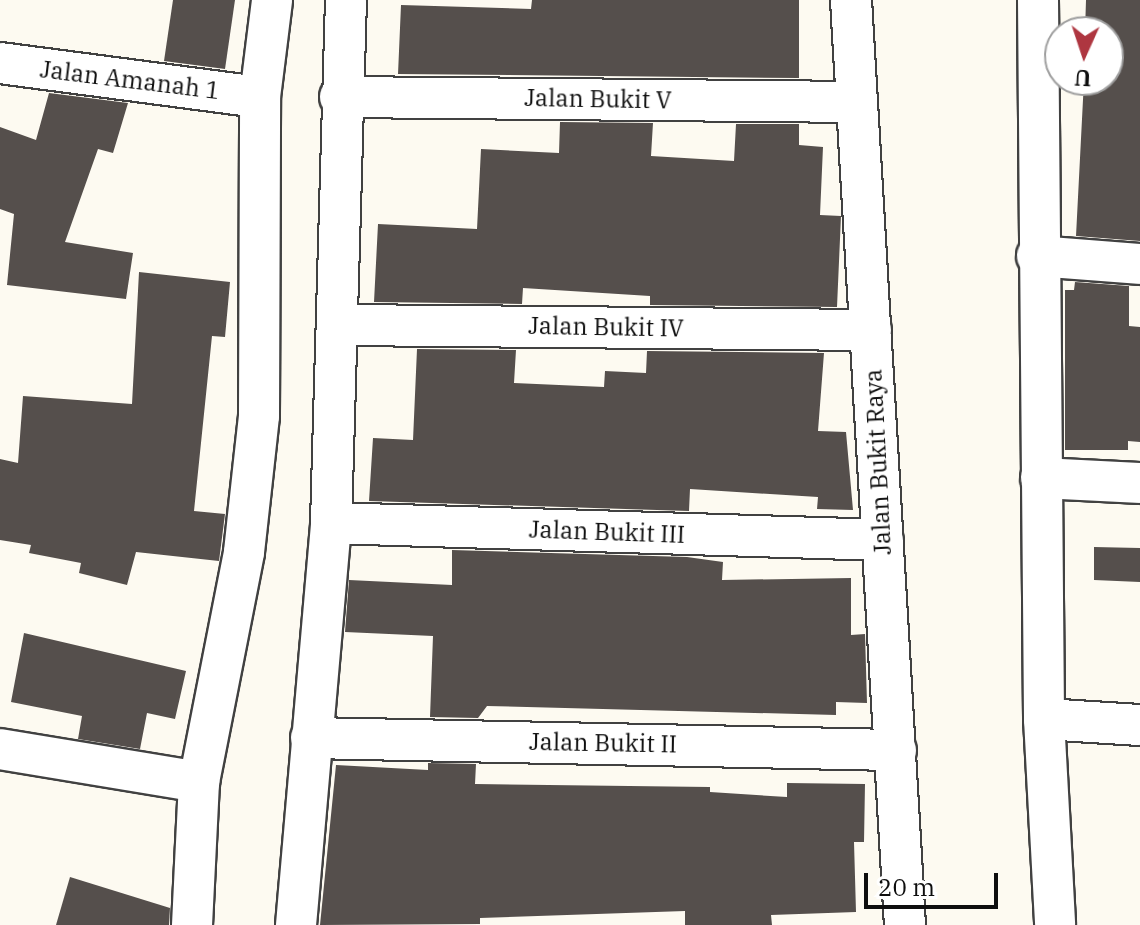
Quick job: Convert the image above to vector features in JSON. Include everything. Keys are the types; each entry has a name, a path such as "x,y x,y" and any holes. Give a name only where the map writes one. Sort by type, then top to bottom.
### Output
{"street":[{"path":"192,925 199,782 244,552 259,416 260,97 272,0"},
{"path":"296,925 331,523 341,325 340,97 346,0"},
{"name":"Jalan Bukit Raya","path":"851,0 905,925"},
{"path":"1038,0 1037,256 1044,719 1055,925"},
{"name":"Jalan Amanah 1","path":"0,63 260,97"},
{"name":"Jalan Bukit V","path":"340,97 857,102"},
{"path":"1037,256 1140,264"},
{"name":"Jalan Bukit IV","path":"341,325 871,330"},
{"path":"1041,478 1140,483"},
{"name":"Jalan Bukit III","path":"331,523 883,540"},
{"path":"1044,719 1140,725"},
{"name":"Jalan Bukit II","path":"311,738 896,750"},
{"path":"0,749 199,782"}],"building":[{"path":"173,0 235,0 225,69 164,61"},
{"path":"532,0 799,0 799,78 398,74 401,5 531,9"},
{"path":"1086,0 1140,0 1140,241 1076,236 1083,96 1124,96 1124,16 1086,16"},
{"path":"49,93 128,103 113,153 98,149 65,242 133,253 126,299 7,285 14,214 0,209 0,127 36,140"},
{"path":"560,122 653,123 651,156 734,161 736,124 799,124 799,145 823,147 820,215 841,216 837,307 650,305 650,296 523,288 522,304 374,302 378,224 477,229 481,149 559,153"},
{"path":"139,272 230,282 225,337 212,336 194,511 225,514 219,561 136,552 127,585 79,573 81,563 29,553 31,545 0,540 0,459 18,463 23,396 132,404"},
{"path":"1075,282 1129,286 1129,326 1140,327 1140,442 1128,441 1128,450 1065,450 1065,290 1074,290"},
{"path":"417,349 516,350 514,383 604,387 605,371 646,373 647,351 824,353 818,431 846,432 853,510 817,509 818,497 690,489 689,511 369,501 373,438 413,440"},
{"path":"1094,547 1140,548 1140,582 1094,580"},
{"path":"452,550 687,557 723,562 722,580 851,578 851,635 865,634 867,703 836,702 836,715 487,706 478,718 430,717 433,636 345,632 349,580 452,585"},
{"path":"24,633 186,671 175,719 147,713 140,749 78,739 82,716 11,702"},
{"path":"428,763 476,764 475,784 710,787 710,792 787,797 787,783 865,784 864,842 854,842 856,912 771,915 772,925 685,925 685,911 480,918 480,924 320,925 336,765 428,770"},
{"path":"70,877 170,908 169,925 56,925"}]}
